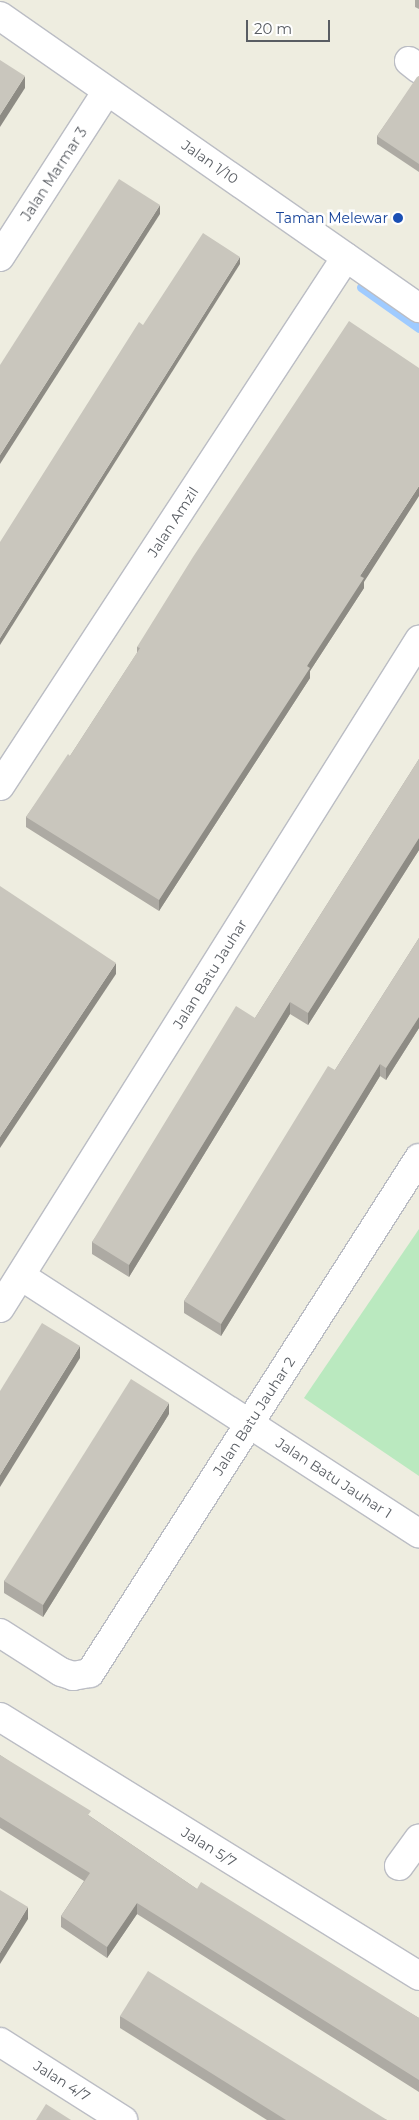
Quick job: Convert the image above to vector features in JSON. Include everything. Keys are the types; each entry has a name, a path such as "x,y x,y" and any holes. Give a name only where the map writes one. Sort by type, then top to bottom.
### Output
{"street":[{"name":"Jalan 1/10","path":"0,16 419,308"},
{"name":"Jalan Marmar 3","path":"0,257 108,91"},
{"name":"Jalan Amzil","path":"0,786 346,257"},
{"name":"Jalan Batu Jauhar","path":"0,1308 419,640"},
{"name":"Jalan Batu Jauhar 2","path":"0,1634 61,1672 73,1676 90,1674 419,1158"},
{"name":"Jalan Batu Jauhar 1","path":"20,1276 419,1533"},
{"name":"Jalan 5/7","path":"0,1717 419,1976"},
{"path":"399,1866 419,1838"},
{"name":"Jalan 4/7","path":"0,2042 123,2120"}],"green space":[{"path":"419,1229 419,1476 304,1398"}],"building":[{"path":"0,60 25,76 0,115"},
{"path":"419,76 419,164 377,136"},
{"path":"119,179 160,205 0,455 0,365"},
{"path":"203,233 240,257 0,638 0,542 139,322 143,325"},
{"path":"349,321 419,368 419,486 360,576 364,578 307,666 310,668 159,900 26,817 68,754 70,756 140,648 137,647 193,557"},
{"path":"419,759 419,838 308,1013 290,1002 129,1265 92,1242 236,1006 255,1018"},
{"path":"0,886 116,963 0,1137"},
{"path":"419,938 419,1017 386,1068 380,1064 221,1324 184,1301 328,1066 335,1070"},
{"path":"42,1323 80,1346 0,1475 0,1391"},
{"path":"131,1379 169,1403 43,1605 4,1581"},
{"path":"0,1755 91,1811 88,1815 197,1889 201,1882 419,2018 419,2080 137,1903 107,1947 61,1916 90,1873 0,1817"},
{"path":"0,1890 28,1907 0,1953"},
{"path":"148,1971 387,2120 286,2120 120,2016"},
{"path":"46,2104 71,2120 36,2120"}],"waterway":[{"path":"361,287 419,328"}],"place":[{"name":"Taman Melewar","path":"398,218"}]}
